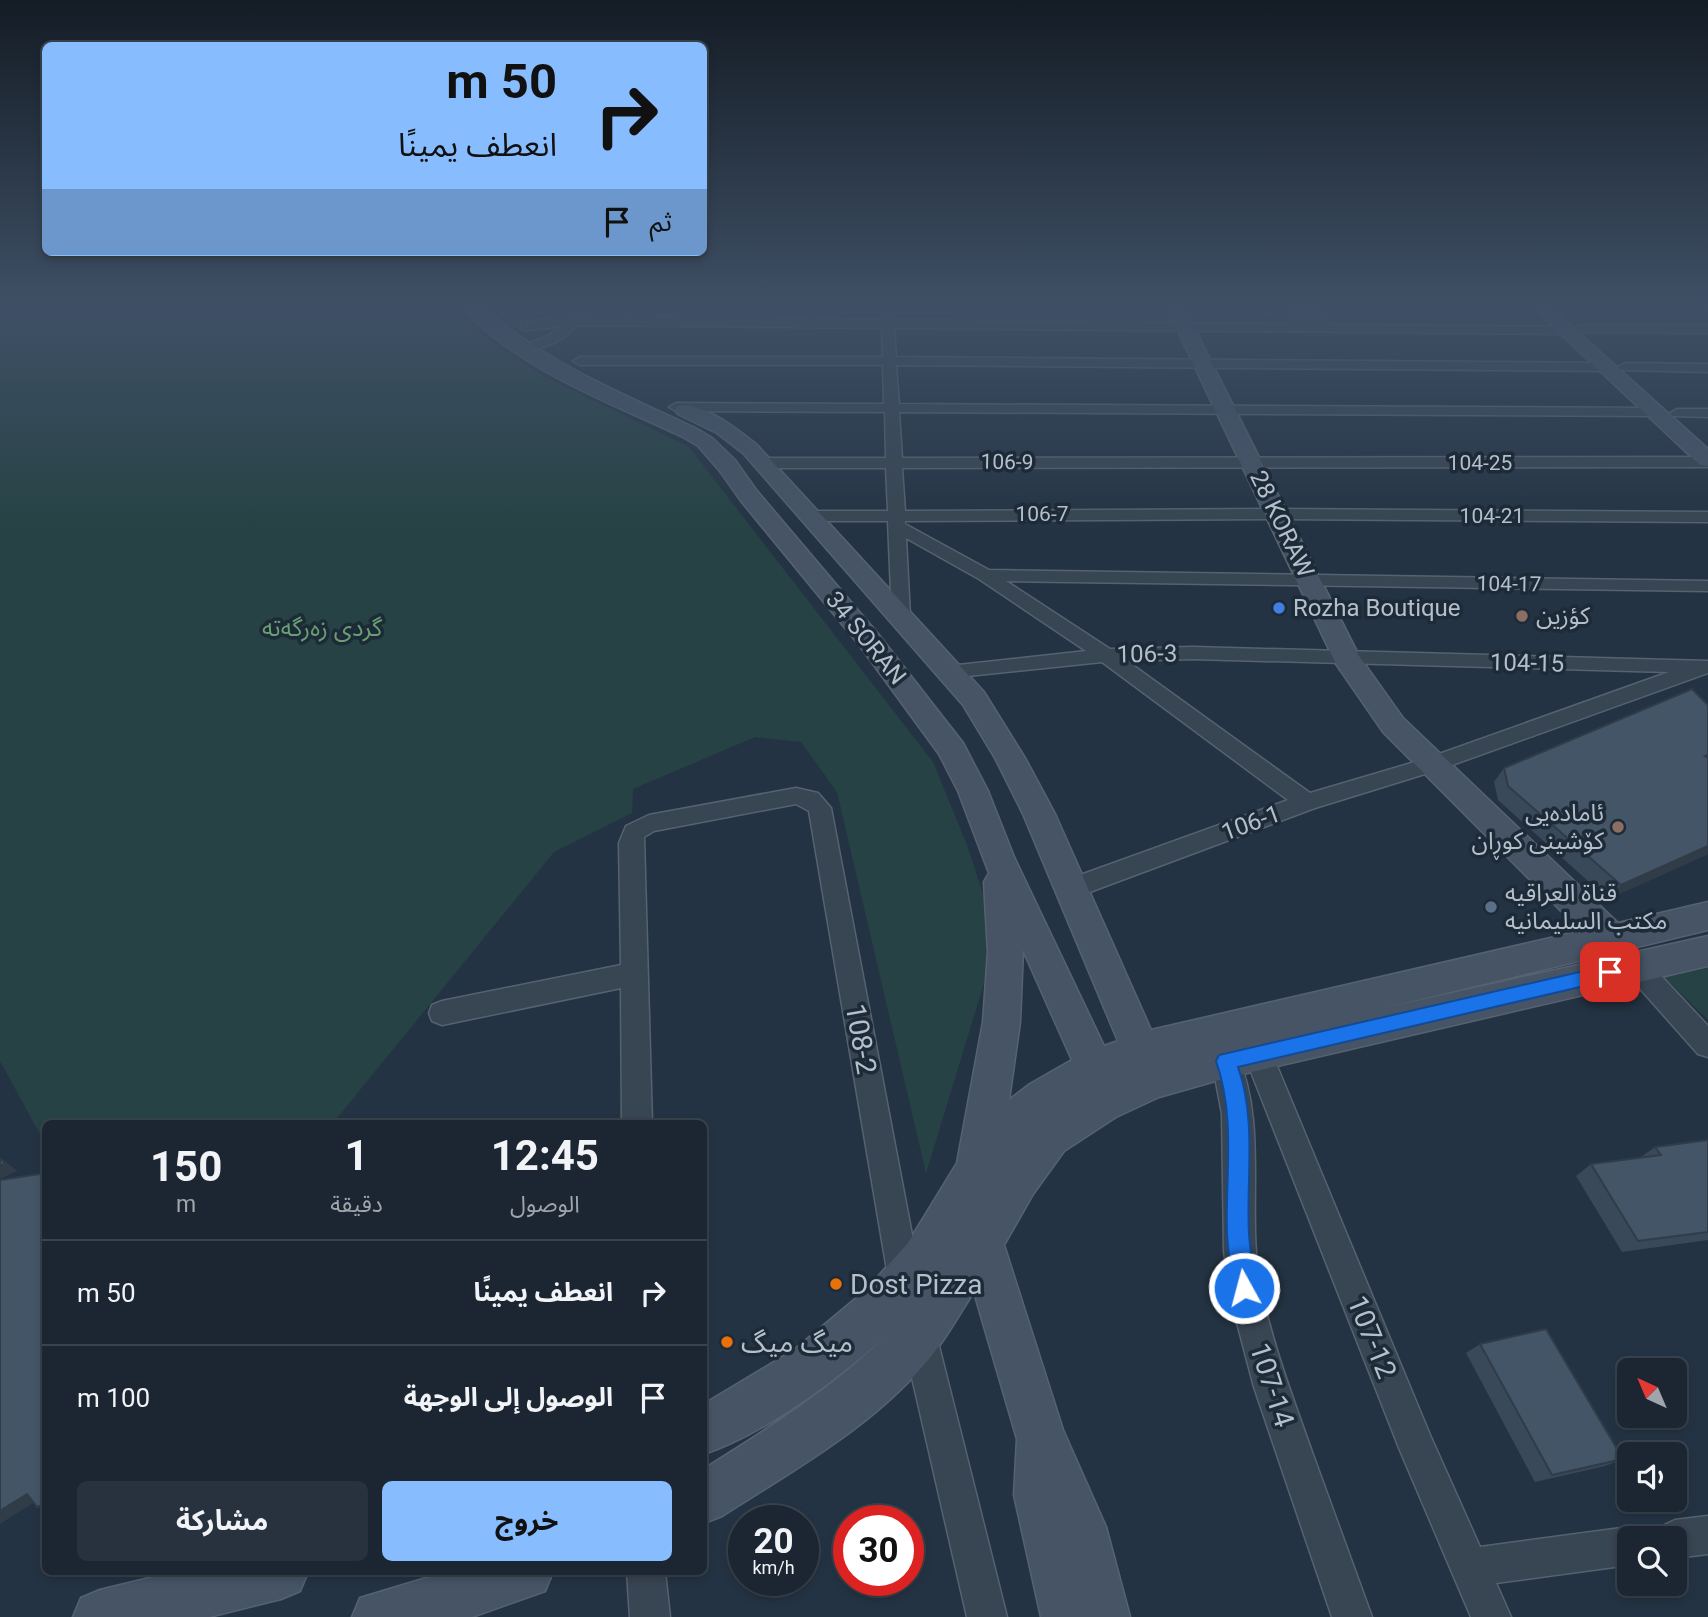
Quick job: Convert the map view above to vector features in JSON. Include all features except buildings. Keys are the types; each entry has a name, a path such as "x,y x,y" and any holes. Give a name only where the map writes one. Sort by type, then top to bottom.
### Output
{"main road":[{"name":"34 SORAN","path":"581,381 690,433 713,449 925,711 952,750 973,791 998,856 1102,1084"},
{"name":"34 SORAN","path":"620,381 724,429 750,449 974,699 1010,758 1039,814 1147,1066"},
{"name":"28 KORAW","path":"1212,381 1346,658 1393,725 1514,840 1624,953"},
{"path":"1629,381 1656,412 1708,461"},
{"path":"1636,381 1708,439"},
{"path":"972,1175 991,1101 1002,1031 1006,944 998,856"},
{"path":"1147,1066 1242,1058 1624,953 1708,916"},
{"path":"707,1428 781,1388 829,1356 905,1282 943,1227 972,1175 1017,1119 1048,1092 1102,1084 1147,1066 1562,949 1624,953 1708,951"},
{"path":"707,1497 815,1427 873,1382 919,1334 981,1241 1018,1179 1050,1137 1070,1122 1102,1084"},
{"path":"981,1241 1041,1438 1076,1516 1104,1617"},
{"path":"1041,1438 1040,1495 1068,1617"},
{"path":"100,1617 269,1575"},
{"path":"379,1617 430,1604 517,1575"}],"street":[{"path":"890,381 901,615"},
{"path":"677,407 1656,412"},
{"path":"1677,412 1708,413"},
{"name":"106-9","path":"762,463 894,461 1252,465"},
{"name":"104-25","path":"1252,465 1708,461"},
{"name":"106-7","path":"808,516 897,520 1277,514"},
{"name":"104-21","path":"1277,514 1708,517"},
{"path":"897,520 1106,655 1307,802"},
{"name":"104-17","path":"985,575 1708,586"},
{"name":"106-3","path":"949,673 1106,655 1193,653 1346,658"},
{"name":"104-15","path":"1346,658 1704,668"},
{"name":"106-1","path":"1070,889 1307,802 1674,686 1704,668"},
{"name":"108-2","path":"633,974 631,844 634,832 649,824 796,796 810,799 820,808 905,1282"},
{"path":"1624,953 1708,1045"},
{"path":"442,1013 633,974 637,1120"},
{"name":"107-12","path":"1242,1058 1491,1617"},
{"name":"107-14","path":"1242,1058 1236,1088 1239,1129 1238,1234 1248,1307 1269,1381 1352,1617"},
{"path":"919,1334 987,1617"},
{"path":"1687,1538 1708,1535"},
{"path":"1469,1569 1617,1548"},
{"path":"646,1575 650,1617"}],"green space":[{"name":"گردی زەرگەتە","path":"0,381 554,381 689,447 933,762 967,845 990,915 986,977 926,1173 837,792 801,742 755,737 633,789 632,813 554,852 335,1120 42,1120 42,1138 0,1061"},
{"path":"1708,968 1708,1020 1664,977"}],"place":[{"name":"Rozha Boutique","path":"1279,608"},
{"name":"كؤزين","path":"1522,616"},
{"name":"ئامادەیی کۆشینی کوڕان","path":"1618,827"},
{"name":"قناة العراقيه مكتب السليمانيه","path":"1491,907"},
{"name":"Dost Pizza","path":"836,1284"},
{"name":"میگ میگ","path":"727,1342"}],"route":[{"path":"1244,1288 1238,1234 1239,1129 1236,1088 1226,1061 1610,972"}]}
